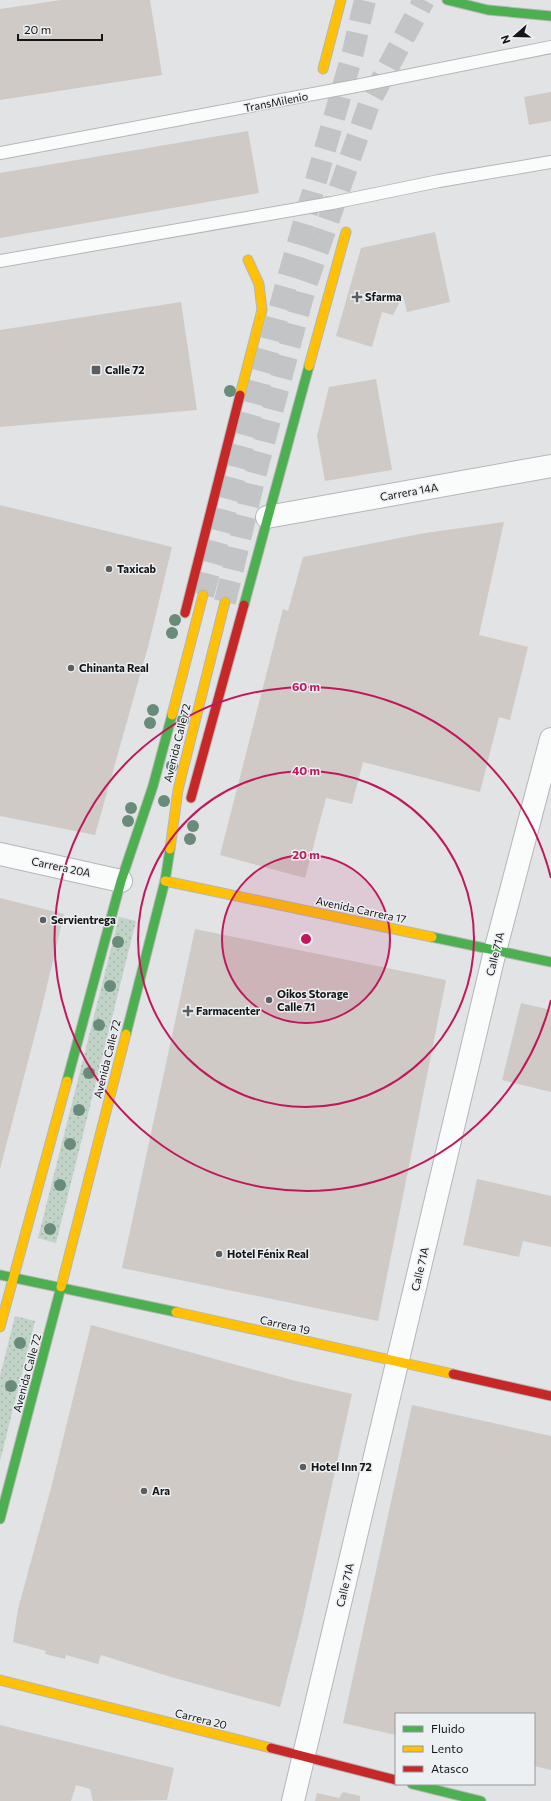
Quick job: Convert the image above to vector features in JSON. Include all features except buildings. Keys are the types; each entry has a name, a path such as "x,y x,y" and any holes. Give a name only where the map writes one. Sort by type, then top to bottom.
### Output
{"main road":[{"path":"323,69 341,0"},
{"path":"447,0 499,11 551,16"},
{"path":"496,0 499,11"},
{"path":"188,806 266,517 346,232"},
{"path":"182,623 262,310 259,284 248,260"},
{"name":"Avenida Calle 72","path":"0,1327 121,880 153,786 202,595"},
{"name":"Avenida Calle 72","path":"0,1519 62,1287 165,882 178,790 225,602"},
{"path":"121,880 137,806"},
{"path":"165,882 184,821"},
{"name":"Avenida Carrera 17","path":"165,882 551,962"},
{"name":"Carrera 19","path":"0,1275 62,1287 551,1396"},
{"name":"Carrera 20","path":"0,1680 395,1780"},
{"path":"416,1785 482,1801"}],"street":[{"name":"Carrera 14A","path":"266,517 551,466"},
{"name":"Calle 71A","path":"293,1801 496,950 550,745"},
{"name":"Carrera 20A","path":"0,854 121,880"}],"lane":[{"name":"TransMilenio","path":"0,153 350,88 551,47"},
{"path":"0,261 332,203 439,181 551,162"}],"green space":[{"path":"119,917 136,921 56,1243 38,1238"},
{"path":"15,1316 35,1321 0,1461 0,1376"}],"tunnel":[{"path":"203,595 286,285 353,52 365,0"},
{"path":"225,602 255,476 305,288 370,101 424,0"}],"traffic: fast":[{"path":"447,0 488,10 551,16"},
{"path":"244,605 309,366"},
{"path":"67,1081 121,881 153,786 172,715"},
{"path":"126,1034 165,881 170,849"},
{"path":"432,937 551,962"},
{"path":"0,1275 176,1312"},
{"path":"0,1519 61,1287"},
{"path":"416,1785 481,1801"}],"traffic: slow":[{"path":"323,69 341,0"},
{"path":"309,366 346,232"},
{"path":"240,395 262,310 259,284 248,260"},
{"path":"172,715 203,595"},
{"path":"170,849 178,790 225,602"},
{"path":"165,881 432,937"},
{"path":"61,1287 126,1034"},
{"path":"0,1327 67,1081"},
{"path":"176,1312 453,1374"},
{"path":"0,1680 271,1748"}],"traffic: jam":[{"path":"185,613 240,395"},
{"path":"191,798 244,605"},
{"path":"453,1374 551,1396"},
{"path":"271,1748 395,1780"}],"place":[{"name":"Sfarma","path":"357,297"},
{"name":"Calle 72","path":"96,370"},
{"name":"Taxicab","path":"109,569"},
{"name":"Chinanta Real","path":"71,668"},
{"name":"Servientrega","path":"43,920"},
{"name":"Oikos Storage Calle 71","path":"269,1000"},
{"name":"Farmacenter","path":"188,1011"},
{"name":"Hotel Fénix Real","path":"219,1254"},
{"name":"Hotel Inn 72","path":"303,1467"},
{"name":"Ara","path":"144,1491"}]}
